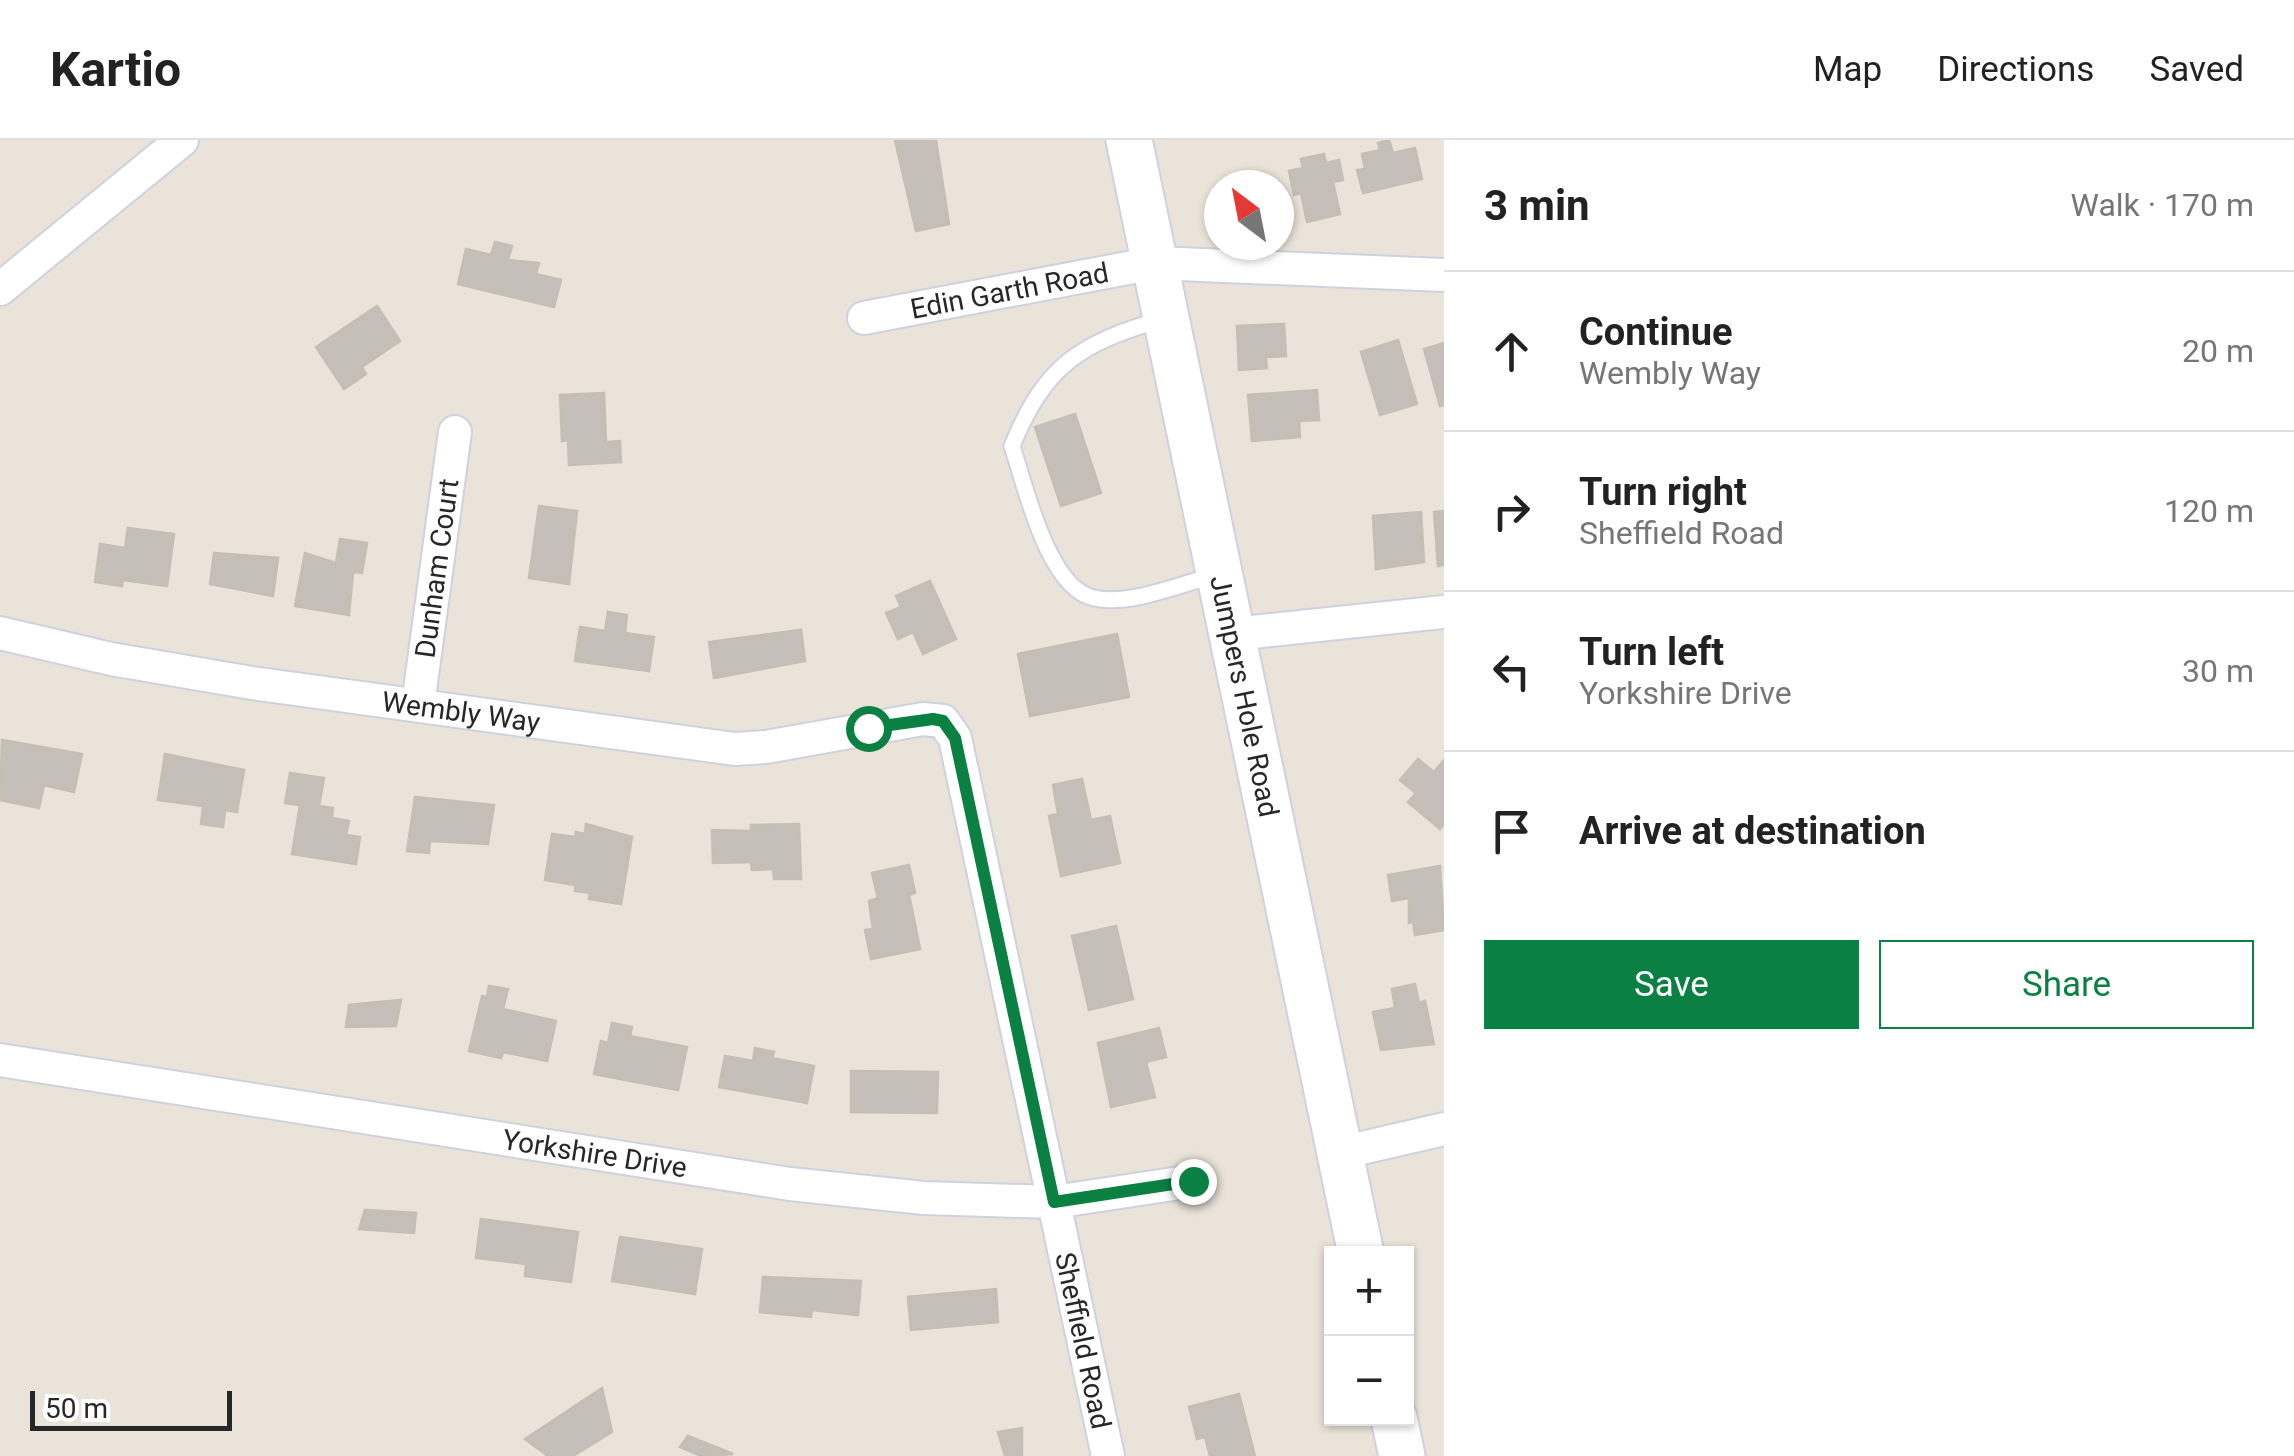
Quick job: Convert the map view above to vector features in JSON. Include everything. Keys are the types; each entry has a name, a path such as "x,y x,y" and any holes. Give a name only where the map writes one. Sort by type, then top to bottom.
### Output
{"main road":[{"name":"Jumpers Hole Road","path":"1129,140 1359,1246"},
{"path":"1396,1426 1402,1456"}],"street":[{"path":"0,289 182,140"},
{"name":"Edin Garth Road","path":"864,318 1154,263 1444,275"},
{"name":"Dunham Court","path":"418,705 455,432"},
{"path":"1232,634 1444,612"},
{"name":"Wembly Way","path":"0,633 111,659 735,749 766,748 922,719"},
{"name":"Sheffield Road","path":"922,719 943,721 955,738 1108,1456"},
{"name":"Yorkshire Drive","path":"0,1060 790,1184 924,1198 1054,1202 1193,1181"},
{"path":"1340,1153 1444,1129"}],"lane":[{"path":"1165,318 1110,334 1061,366 1030,401 1012,446 1047,548 1064,578 1092,598 1142,595 1220,574"}],"building":[{"path":"895,140 936,140 949,224 916,231"},
{"path":"1389,140 1393,153 1415,148 1422,179 1363,193 1357,170 1365,169 1362,154 1380,150 1378,143"},
{"path":"1324,154 1326,163 1339,160 1343,180 1333,182 1340,214 1307,222 1301,193 1294,195 1294,170 1303,168 1301,159"},
{"path":"495,242 512,246 508,260 539,263 536,274 561,280 554,307 458,284 466,249 491,255"},
{"path":"377,306 400,341 362,367 366,374 344,389 316,347"},
{"path":"1284,324 1286,356 1266,357 1267,368 1239,370 1237,326"},
{"path":"1398,340 1417,404 1380,415 1361,352"},
{"path":"1444,343 1444,405 1440,406 1424,349"},
{"path":"1317,390 1319,420 1299,421 1300,437 1252,441 1248,395"},
{"path":"604,393 606,442 620,441 621,462 569,465 568,440 562,441 560,395"},
{"path":"1075,414 1101,493 1061,506 1035,427"},
{"path":"539,506 577,511 569,584 529,578"},
{"path":"1444,511 1444,565 1438,566 1434,512"},
{"path":"1421,512 1424,562 1376,569 1373,516"},
{"path":"128,528 174,534 167,586 123,580 122,586 95,582 100,544 125,548"},
{"path":"340,539 367,543 362,573 353,572 349,615 295,606 305,553 336,563"},
{"path":"214,553 278,558 273,596 210,584"},
{"path":"930,581 956,639 923,654 913,632 898,639 886,613 901,607 896,596"},
{"path":"608,612 627,615 625,633 654,637 649,671 575,661 580,627 605,631"},
{"path":"801,630 805,661 714,678 709,642"},
{"path":"1117,634 1129,697 1030,716 1018,654"},
{"path":"2,740 82,754 74,792 44,785 39,808 0,800"},
{"path":"165,754 244,770 237,812 225,810 223,827 201,824 203,806 158,800"},
{"path":"1418,759 1434,772 1444,760 1444,824 1440,829 1408,802 1416,793 1400,780"},
{"path":"290,773 324,778 319,806 333,808 332,818 349,821 346,835 360,837 356,864 292,854 300,805 285,803"},
{"path":"1082,779 1091,820 1110,816 1120,863 1061,876 1049,816 1058,814 1053,785"},
{"path":"415,797 494,805 488,844 430,841 429,853 407,851"},
{"path":"586,824 632,837 621,904 589,899 590,893 575,891 575,885 545,880 552,834 575,837 576,832 585,834"},
{"path":"799,824 801,879 774,879 773,869 752,870 751,862 713,863 712,830 751,831 751,825"},
{"path":"909,865 915,893 909,895 920,949 871,959 865,930 873,929 869,901 878,898 872,873"},
{"path":"1440,866 1444,930 1415,935 1413,922 1409,923 1409,898 1392,901 1388,875"},
{"path":"1116,926 1133,999 1089,1010 1072,936"},
{"path":"1415,984 1419,1003 1425,1001 1434,1044 1381,1050 1373,1012 1395,1008 1392,989"},
{"path":"489,986 508,989 503,1009 556,1021 547,1061 503,1052 501,1058 469,1051 482,996 487,997"},
{"path":"401,1000 396,1026 346,1027 349,1005"},
{"path":"612,1023 632,1027 630,1036 687,1047 678,1090 594,1074 601,1041 608,1043"},
{"path":"1159,1028 1166,1057 1146,1062 1155,1097 1111,1107 1098,1043"},
{"path":"755,1048 774,1052 772,1058 814,1066 807,1103 719,1087 725,1056 753,1061"},
{"path":"851,1071 938,1072 937,1113 851,1112"},
{"path":"365,1210 416,1213 414,1233 359,1229"},
{"path":"481,1219 578,1232 571,1282 525,1276 526,1264 476,1258"},
{"path":"620,1237 702,1249 695,1294 612,1281"},
{"path":"763,1277 861,1281 858,1315 812,1310 811,1317 760,1312"},
{"path":"996,1289 998,1322 911,1330 908,1297"},
{"path":"602,1388 612,1432 573,1456 548,1456 525,1439"},
{"path":"1239,1394 1255,1456 1210,1456 1205,1437 1197,1439 1189,1407"},
{"path":"1022,1428 1022,1456 1005,1456 998,1432"},
{"path":"688,1436 733,1454 701,1456 680,1447"}],"route":[{"path":"868,728 933,719 943,721 955,738 1054,1202 1193,1181"}]}
